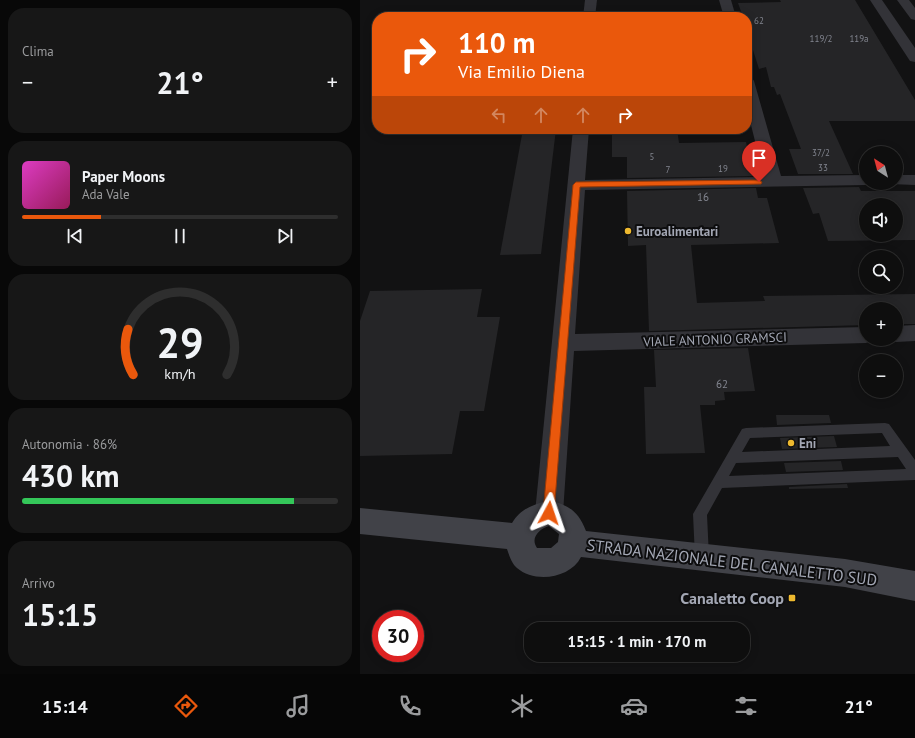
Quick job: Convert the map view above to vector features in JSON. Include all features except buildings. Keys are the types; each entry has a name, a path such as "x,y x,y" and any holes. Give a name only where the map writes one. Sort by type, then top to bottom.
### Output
{"main road":[{"path":"549,513 558,515 565,519 571,526 573,534 572,543 562,558 554,562 536,563 528,559 523,553 520,546 520,537 525,525 530,520 536,516 549,513"},
{"path":"360,521 520,537"},
{"name":"STRADA NAZIONALE DEL CANALETTO SUD","path":"572,543 845,573 915,586"}],"street":[{"path":"590,12 591,0"},
{"path":"725,0 729,12"},
{"path":"876,0 915,58"},
{"path":"903,0 915,16"},
{"path":"752,100 774,182"},
{"path":"549,513 581,134"},
{"path":"576,185 859,180"},
{"path":"903,180 915,180"},
{"path":"903,334 915,333"},
{"name":"VIALE ANTONIO GRAMSCI","path":"564,343 859,335"}],"lane":[{"path":"702,557 700,514 746,432 885,428 915,473 718,482"},
{"path":"732,458 901,451"}],"place":[{"name":"Euroalimentari","path":"628,231"},
{"name":"Eni","path":"791,443"},
{"name":"Canaletto Coop","path":"792,598"}],"route":[{"path":"549,513 576,185 759,182"}]}
